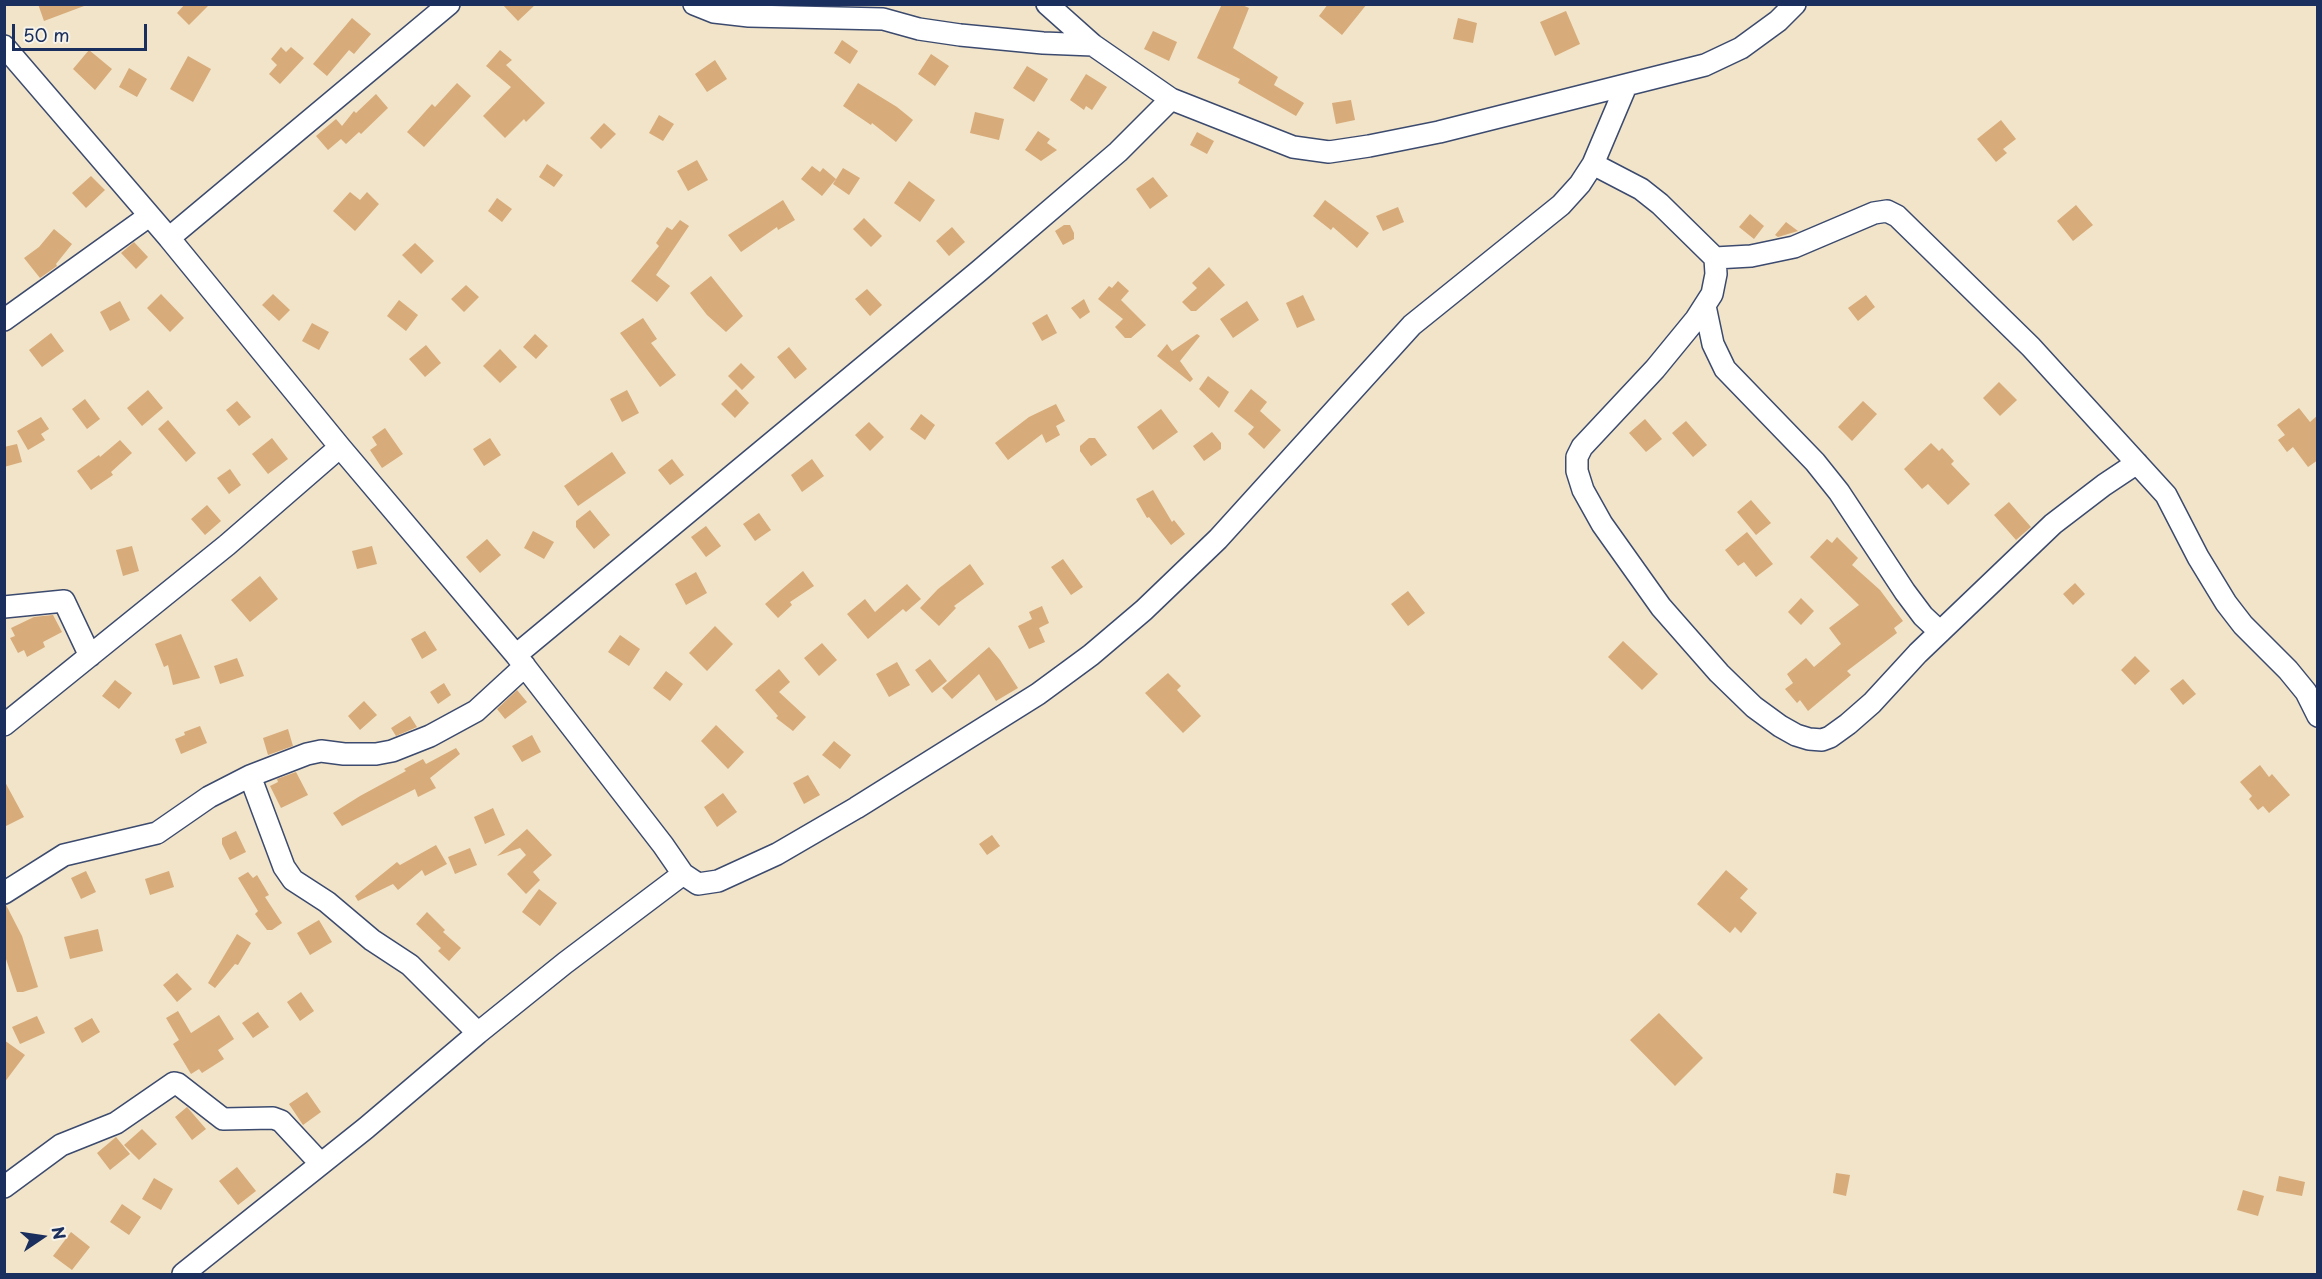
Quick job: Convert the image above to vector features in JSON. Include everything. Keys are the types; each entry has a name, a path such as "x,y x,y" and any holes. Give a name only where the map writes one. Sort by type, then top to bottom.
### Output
{"street":[{"path":"168,238 449,4"},
{"path":"694,4 714,12 749,16 883,19 919,29 960,35 1043,44 1093,45"},
{"path":"862,4 883,19"},
{"path":"1047,4 1093,45 1171,99 1293,147 1329,152 1439,132 1705,65 1741,48 1778,21 1795,4"},
{"path":"4,46 168,238 520,660 683,874 698,884 718,881 777,854 856,808 1028,700 1091,655 1144,610 1218,539 1412,325 1465,280 1561,205 1580,184 1593,164 1626,86"},
{"path":"4,893 64,855 157,833 210,797 250,776 315,752 376,754 409,745 476,711 520,660 1118,152 1171,99"},
{"path":"1593,164 1649,194 1715,258 1715,285 1705,306 1655,369 1582,447 1577,457 1577,471 1583,490 1602,524 1661,607 1719,673 1754,707 1780,726 1809,739 1822,740 1848,724 2053,524 2137,463"},
{"path":"1715,258 1751,256 1794,247 1874,213 1887,211 1891,213 2031,347 2166,495 2226,603 2243,625 2288,670 2306,692 2318,716"},
{"path":"4,320 149,216"},
{"path":"1705,306 1713,344 1725,369 1815,462 1839,492 1905,592 1923,616 1940,632"},
{"path":"4,725 227,545 340,447"},
{"path":"4,607 64,601 90,656"},
{"path":"250,776 288,874 302,887 327,902 372,940 410,965 478,1033"},
{"path":"183,1275 565,963 683,874"},
{"path":"4,1187 61,1145 116,1123 174,1083 223,1119 273,1118 281,1121 321,1164"}],"building":[{"path":"38,4 84,4 84,6 44,21"},
{"path":"185,4 210,4 189,25 177,13"},
{"path":"502,4 536,4 518,21"},
{"path":"1222,4 1240,4 1249,8 1233,48 1278,77 1274,85 1304,103 1296,116 1238,83 1240,79 1197,58"},
{"path":"1328,4 1367,4 1342,35 1319,16"},
{"path":"1566,11 1580,44 1555,56 1540,22"},
{"path":"352,18 371,34 354,54 349,50 327,76 313,64"},
{"path":"1458,18 1477,23 1473,43 1453,39"},
{"path":"1153,31 1177,42 1169,61 1144,49"},
{"path":"842,40 858,51 850,64 834,53"},
{"path":"281,47 286,52 291,47 304,58 280,84 269,74 277,65 271,59"},
{"path":"89,50 112,69 95,90 73,69"},
{"path":"500,50 512,60 506,65 545,103 505,138 483,116 511,87 486,66"},
{"path":"931,54 949,66 935,86 918,74"},
{"path":"188,56 211,69 193,102 170,89"},
{"path":"715,60 727,79 707,92 695,74"},
{"path":"1027,66 1048,79 1034,102 1013,88"},
{"path":"129,68 147,79 137,97 119,87"},
{"path":"1086,74 1107,87 1092,110 1086,106 1084,110 1070,100"},
{"path":"457,83 471,96 424,147 407,132 432,104 435,107"},
{"path":"858,83 897,107 913,120 896,142 872,123 871,125 843,106"},
{"path":"376,94 388,108 361,134 359,132 346,144 341,139 328,150 316,136 336,119 342,126 354,111 356,113"},
{"path":"1351,100 1355,120 1336,124 1332,103"},
{"path":"975,112 1004,119 999,140 970,133"},
{"path":"659,115 674,124 663,141 649,133"},
{"path":"2001,120 2016,139 2003,149 2007,153 1996,162 1977,139"},
{"path":"604,123 616,134 601,149 590,138"},
{"path":"1038,131 1050,139 1047,143 1057,150 1041,161 1025,150"},
{"path":"1197,132 1214,141 1207,154 1190,145"},
{"path":"697,160 708,180 688,191 677,171"},
{"path":"547,164 563,175 554,187 539,177"},
{"path":"812,166 820,172 823,168 836,179 822,196 801,179"},
{"path":"843,168 860,178 849,195 833,184"},
{"path":"91,176 105,190 86,208 72,193"},
{"path":"1153,177 1168,196 1150,209 1136,189"},
{"path":"909,181 935,200 920,222 894,203"},
{"path":"350,192 360,200 367,192 379,204 355,231 333,211"},
{"path":"497,198 512,209 502,222 488,211"},
{"path":"783,200 795,220 778,230 777,227 741,252 728,235"},
{"path":"1325,200 1369,233 1357,248 1333,227 1331,230 1313,216"},
{"path":"2076,205 2093,225 2073,241 2057,221"},
{"path":"1398,207 1404,222 1383,231 1376,216"},
{"path":"1750,214 1764,226 1754,239 1739,227"},
{"path":"864,218 882,236 871,247 853,229"},
{"path":"680,220 689,226 656,275 670,286 657,302 631,281 659,246 656,243 667,227 672,230"},
{"path":"1786,222 1798,231 1778,237 1775,235"},
{"path":"1064,225 1070,225 1074,239 1063,245 1055,231"},
{"path":"952,227 965,242 949,256 936,241"},
{"path":"54,229 72,244 56,264 57,266 40,278 24,258 39,247"},
{"path":"134,242 148,257 136,269 121,253"},
{"path":"415,243 434,261 421,274 402,255"},
{"path":"1209,267 1225,285 1196,311 1191,311 1182,302 1197,288 1192,283"},
{"path":"711,276 743,316 726,332 707,315 690,293"},
{"path":"1118,281 1129,291 1121,300 1146,325 1131,338 1125,338 1115,327 1123,319 1098,299 1109,286 1112,288"},
{"path":"466,285 479,297 464,312 451,299"},
{"path":"867,289 882,305 870,316 855,299"},
{"path":"161,294 184,318 170,332 147,308"},
{"path":"273,294 290,310 279,321 262,305"},
{"path":"1303,295 1315,320 1297,328 1286,303"},
{"path":"1866,295 1875,307 1858,321 1848,308"},
{"path":"1084,299 1090,312 1080,319 1071,308"},
{"path":"399,300 418,315 406,331 387,316"},
{"path":"120,301 130,320 110,331 100,312"},
{"path":"1247,301 1259,320 1233,338 1220,319"},
{"path":"1047,314 1057,333 1042,341 1032,323"},
{"path":"643,318 657,339 651,343 676,375 660,387 620,333"},
{"path":"312,323 329,332 319,350 302,341"},
{"path":"51,333 64,351 42,367 29,350"},
{"path":"535,334 548,346 536,359 523,347"},
{"path":"1197,334 1200,336 1180,361 1193,379 1190,382 1157,356 1167,344 1172,351"},
{"path":"426,345 441,363 425,377 409,359"},
{"path":"789,347 807,369 795,379 777,357"},
{"path":"500,349 517,367 500,383 483,366"},
{"path":"741,363 755,377 742,390 728,376"},
{"path":"1208,376 1229,392 1219,408 1199,389"},
{"path":"1999,382 2017,400 2000,416 1983,398"},
{"path":"736,389 749,403 735,418 721,404"},
{"path":"1251,389 1267,402 1260,411 1281,430 1264,449 1248,434 1254,427 1234,411"},
{"path":"148,390 163,408 142,426 127,408"},
{"path":"627,390 639,413 622,422 610,399"},
{"path":"85,399 100,419 87,429 72,409"},
{"path":"237,401 251,417 239,426 226,410"},
{"path":"1863,401 1877,414 1852,441 1838,427"},
{"path":"1056,404 1065,421 1056,426 1060,435 1046,443 1042,434 1008,460 995,443 1029,417"},
{"path":"2299,408 2310,422 2318,415 2318,460 2308,467 2293,447 2287,452 2278,440 2285,435 2277,425"},
{"path":"1161,409 1178,432 1153,450 1137,427"},
{"path":"921,414 935,425 925,440 910,429"},
{"path":"41,417 49,429 41,434 45,440 28,450 17,431"},
{"path":"1645,419 1662,439 1646,452 1629,433"},
{"path":"168,420 196,453 186,462 158,429"},
{"path":"1686,421 1707,445 1693,457 1672,433"},
{"path":"869,422 884,437 870,451 855,435"},
{"path":"385,428 403,454 382,468 370,450 377,445 372,437"},
{"path":"1212,432 1221,443 1221,449 1204,461 1193,446"},
{"path":"272,438 288,459 268,474 252,454"},
{"path":"490,438 501,455 484,466 473,449"},
{"path":"1089,438 1095,438 1107,455 1091,466 1080,451 1080,446"},
{"path":"120,440 132,453 111,472 113,475 91,490 77,471 99,455 100,457"},
{"path":"1931,443 1939,451 1942,448 1954,461 1951,464 1970,484 1948,505 1928,484 1922,489 1904,469"},
{"path":"17,444 22,462 4,467 4,447"},
{"path":"612,452 626,473 578,506 564,486"},
{"path":"672,459 684,475 670,485 658,470"},
{"path":"812,459 824,476 802,492 791,475"},
{"path":"230,469 241,485 229,494 217,478"},
{"path":"1153,490 1172,522 1174,520 1185,534 1171,545 1149,517 1147,518 1136,499"},
{"path":"1751,500 1771,523 1756,535 1737,512"},
{"path":"2009,502 2031,527 2016,540 1994,515"},
{"path":"207,505 221,521 205,535 191,519"},
{"path":"590,510 610,535 594,549 576,527 576,521"},
{"path":"759,513 771,530 755,541 743,524"},
{"path":"706,526 721,546 706,557 691,537"},
{"path":"533,531 554,542 544,559 524,548"},
{"path":"1747,532 1773,564 1756,577 1744,562 1738,566 1725,550"},
{"path":"1837,537 1858,558 1852,565 1880,590 1903,621 1894,628 1897,633 1847,671 1851,675 1808,711 1800,700 1797,703 1785,689 1793,683 1787,674 1806,658 1814,667 1841,644 1829,628 1859,605 1810,557 1827,539 1832,543"},
{"path":"487,539 501,555 480,573 466,557"},
{"path":"132,546 139,571 123,576 116,550"},
{"path":"372,546 377,564 357,569 352,551"},
{"path":"1063,559 1083,587 1071,595 1051,567"},
{"path":"970,564 984,584 954,606 956,608 939,626 920,608 938,589"},
{"path":"803,571 814,586 790,602 792,605 778,618 765,604"},
{"path":"696,572 707,593 686,605 675,584"},
{"path":"260,576 278,599 250,622 231,600"},
{"path":"2075,583 2085,594 2073,605 2063,594"},
{"path":"907,584 921,599 906,612 903,609 868,639 847,614 865,599 875,612"},
{"path":"1408,591 1425,613 1408,626 1391,604"},
{"path":"1801,598 1814,611 1801,625 1788,612"},
{"path":"1042,606 1049,623 1039,628 1045,642 1029,649 1018,626 1032,619 1029,612"},
{"path":"53,615 62,632 43,642 45,647 27,657 24,650 18,653 10,638 15,636 11,628 34,617"},
{"path":"715,626 733,644 707,671 689,653"},
{"path":"425,631 437,650 422,659 411,639"},
{"path":"181,634 200,678 173,685 168,665 164,667 155,644"},
{"path":"620,635 640,649 629,666 608,652"},
{"path":"1623,641 1658,674 1642,690 1608,657"},
{"path":"822,643 837,660 819,676 804,658"},
{"path":"989,647 1018,688 996,701 979,674 952,699 942,688"},
{"path":"2135,656 2150,671 2135,685 2121,670"},
{"path":"237,658 244,676 220,684 214,666"},
{"path":"930,659 947,681 932,693 915,670"},
{"path":"897,662 910,685 889,697 876,674"},
{"path":"779,669 790,682 779,692 806,717 793,731 776,718 778,716 755,690"},
{"path":"666,671 683,684 670,701 653,688"},
{"path":"1168,673 1181,686 1177,690 1201,716 1183,733 1145,693"},
{"path":"2183,679 2196,694 2183,705 2170,689"},
{"path":"115,680 132,693 119,709 102,696"},
{"path":"444,683 451,695 438,704 430,692"},
{"path":"517,690 527,702 505,719 497,709"},
{"path":"364,701 377,715 360,730 348,716"},
{"path":"410,716 417,727 396,736 391,728"},
{"path":"716,725 744,752 728,769 701,741"},
{"path":"200,726 207,743 181,754 175,739 185,735 184,732"},
{"path":"288,729 293,746 268,755 263,738"},
{"path":"532,735 541,752 522,762 512,746"},
{"path":"834,741 851,755 840,769 822,755"},
{"path":"456,748 460,754 430,778 436,788 418,797 415,789 342,826 333,813 406,771 404,769 423,759 426,764"},
{"path":"2260,765 2269,777 2272,774 2290,795 2269,813 2263,806 2258,810 2249,799 2252,796 2240,782"},
{"path":"296,772 308,795 281,808 270,786 278,782 277,779"},
{"path":"808,775 820,795 804,804 793,783"},
{"path":"4,780 24,817 4,827"},
{"path":"723,793 737,812 717,827 704,807"},
{"path":"493,808 505,835 485,844 474,817"},
{"path":"527,829 552,855 533,872 540,880 526,894 507,874 526,855 520,848 497,856"},
{"path":"236,831 246,852 230,860 222,844 222,838"},
{"path":"992,835 1000,846 987,855 979,844"},
{"path":"436,845 447,864 425,876 422,870 398,890 393,884 358,901 355,896 397,862 400,865"},
{"path":"470,848 477,865 455,874 448,857"},
{"path":"1726,870 1748,889 1740,898 1757,913 1741,933 1735,927 1730,933 1697,904"},
{"path":"86,871 96,892 81,899 71,878"},
{"path":"169,871 174,887 150,895 145,879"},
{"path":"248,872 253,878 257,875 269,895 265,897 282,923 272,930 267,930 255,914 258,911 238,878"},
{"path":"539,889 557,903 540,926 522,912"},
{"path":"6,905 22,936 38,987 23,992 17,992 4,953 4,906"},
{"path":"427,912 445,930 443,932 461,948 449,961 438,951 441,948 416,924"},
{"path":"319,920 332,942 310,955 297,933"},
{"path":"98,929 103,951 70,959 64,937"},
{"path":"237,934 251,943 238,965 235,964 215,988 208,983"},
{"path":"177,973 192,989 177,1002 163,985"},
{"path":"301,992 314,1011 300,1021 287,1002"},
{"path":"178,1011 191,1033 219,1015 234,1039 218,1050 224,1059 202,1073 199,1069 191,1074 173,1044 179,1040 166,1018"},
{"path":"258,1012 269,1027 253,1038 242,1023"},
{"path":"1659,1013 1703,1058 1675,1086 1630,1040"},
{"path":"37,1016 45,1033 20,1044 12,1027"},
{"path":"92,1018 100,1032 82,1043 74,1028"},
{"path":"4,1040 25,1055 4,1083"},
{"path":"307,1092 321,1112 303,1125 289,1104"},
{"path":"187,1107 206,1129 192,1140 175,1117"},
{"path":"142,1129 157,1144 139,1160 124,1145"},
{"path":"116,1137 130,1154 110,1170 97,1153"},
{"path":"237,1167 256,1191 238,1205 219,1181"},
{"path":"1836,1173 1850,1175 1846,1196 1833,1193"},
{"path":"2279,1176 2305,1182 2302,1196 2276,1191"},
{"path":"154,1178 173,1189 161,1210 142,1199"},
{"path":"2243,1190 2264,1196 2258,1216 2237,1210"},
{"path":"122,1204 141,1217 129,1235 110,1222"},
{"path":"71,1232 90,1247 72,1270 53,1256"}]}
